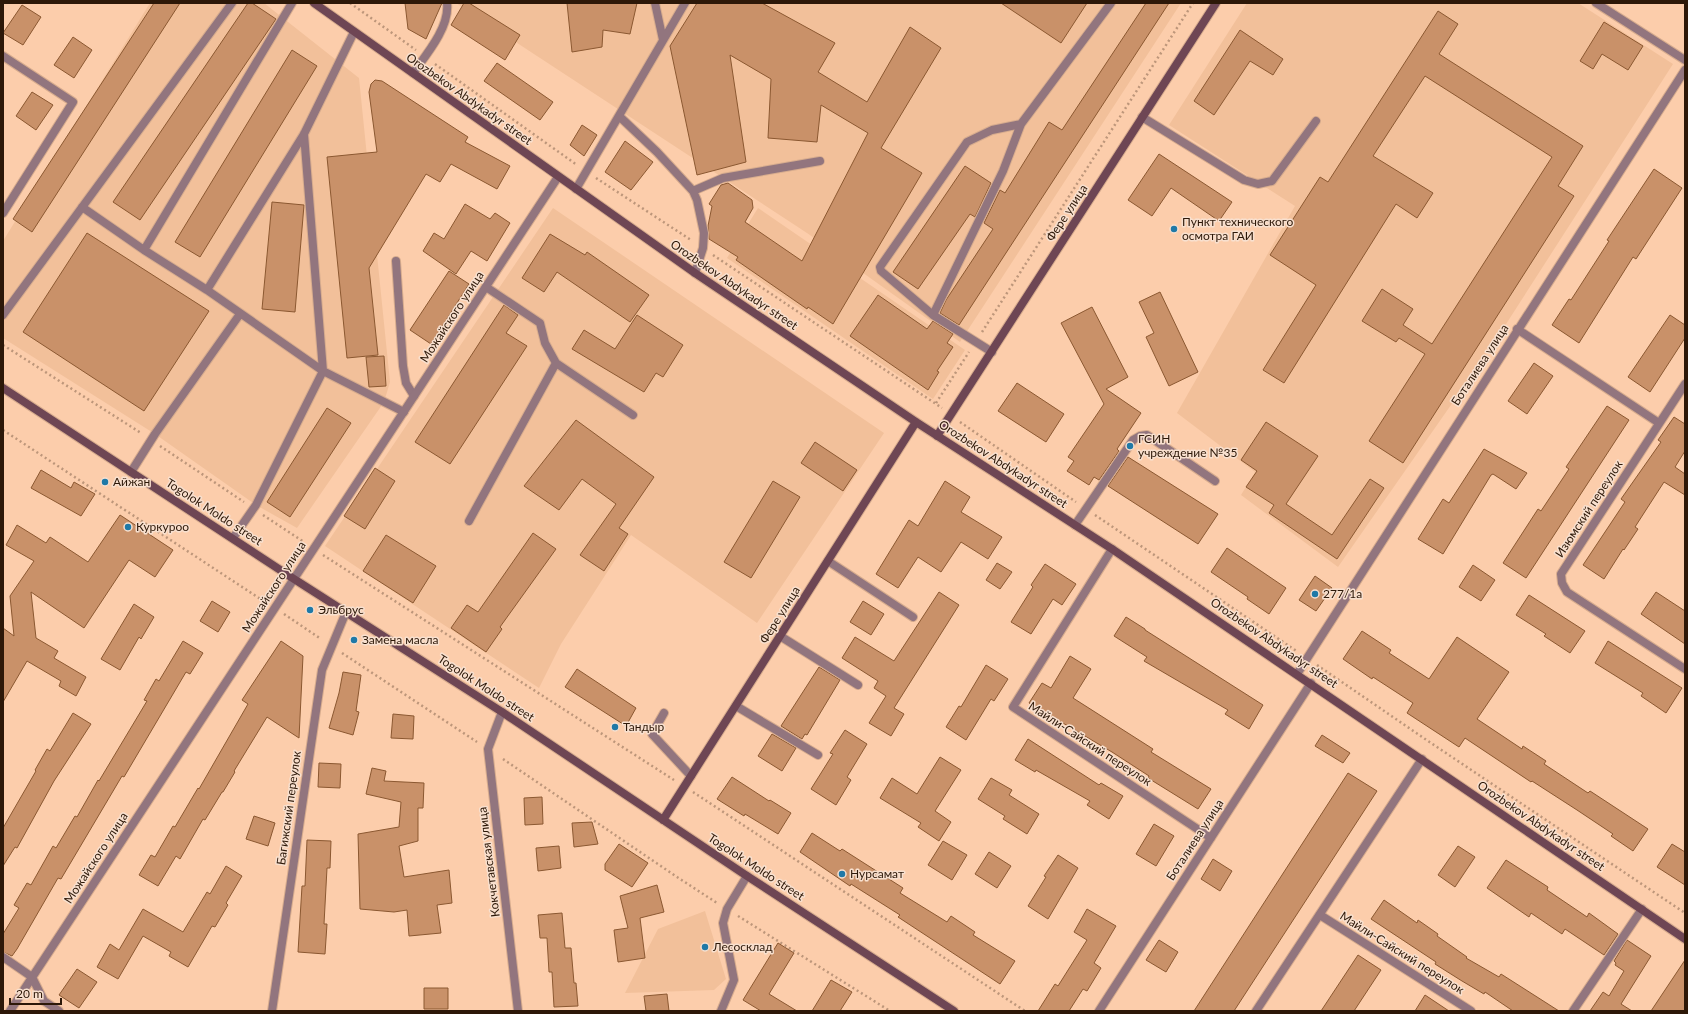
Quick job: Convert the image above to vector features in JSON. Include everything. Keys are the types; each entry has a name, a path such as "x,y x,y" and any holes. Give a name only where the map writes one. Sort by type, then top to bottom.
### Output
{"street":[{"path":"3,315 232,3"},
{"path":"144,250 292,3"},
{"name":"Orozbekov Abdykadyr street","path":"314,3 558,177 696,273 916,422 1076,525 1311,683 1685,939"},
{"path":"413,74 438,39 448,9 447,3"},
{"path":"655,3 663,40"},
{"path":"576,189 685,3"},
{"path":"933,315 1004,171 1021,124 1111,3"},
{"name":"Фере улица","path":"937,436 1216,3"},
{"path":"1596,3 1685,60"},
{"path":"207,290 304,134 354,32"},
{"path":"3,56 73,102 3,213"},
{"name":"Боталиева улица","path":"1297,674 1685,70"},
{"path":"619,116 657,152 694,191 704,233 703,248 696,273"},
{"path":"1142,117 1244,180 1258,184 1272,181 1316,121"},
{"path":"992,352 933,315 880,271 880,267 967,142 992,130 1021,124"},
{"path":"233,538 254,508 323,371 304,134"},
{"path":"694,191 723,178 820,162"},
{"name":"Можайского улица","path":"10,1011 558,177"},
{"path":"82,208 207,290 323,371 404,412"},
{"path":"396,261 403,366 406,383 414,396"},
{"path":"486,287 540,324 545,343 556,363 633,415"},
{"path":"130,472 240,314"},
{"path":"1518,329 1659,423"},
{"path":"469,521 556,363"},
{"name":"Изюмский переулок","path":"1685,384 1561,574 1562,583 1566,592 1685,669"},
{"name":"Togolok Moldo street","path":"3,388 294,579 502,712 747,876 954,1011"},
{"name":"Фере улица","path":"663,820 916,422"},
{"path":"1076,525 1133,440 1140,436 1147,436 1215,481"},
{"name":"Майли-Сайский переулок","path":"1112,549 1013,707 1210,838"},
{"path":"828,561 913,617"},
{"name":"Багижский переулок","path":"272,1011 322,670 346,612"},
{"path":"780,636 858,685"},
{"name":"Боталиева улица","path":"1099,1011 1311,683"},
{"path":"736,706 818,755"},
{"name":"Кокчетавская улица","path":"502,712 488,749 518,1011"},
{"path":"664,712 652,734 691,776"},
{"path":"1256,1011 1422,759"},
{"path":"722,1011 734,980 723,923 727,909 747,876"},
{"path":"1573,1011 1642,909"},
{"name":"Майли-Сайский переулок","path":"1320,915 1471,1011"},
{"path":"3,957 32,977 44,1001 60,1011"}],"path":[{"path":"350,3 587,172 936,403 950,416 1428,741 1685,913"},
{"path":"936,403 1193,3"},
{"path":"3,345 151,440 314,549 685,787 1025,1011"},
{"path":"3,430 477,742"},
{"path":"503,759 677,877 890,1011"}],"shaded area":[{"path":"150,3 264,3 359,78 390,382 384,402 297,528 256,505 155,434 3,338 3,241"},
{"path":"456,3 1181,3 960,342 807,233"},
{"path":"1247,3 1578,3 1673,64 1490,349 1338,567 1241,495 1255,472 1177,413 1295,206 1169,125"},
{"path":"553,208 884,433 757,623 631,535 561,644 539,688 325,546"},
{"path":"758,208 965,350 933,399 727,258"},
{"path":"705,911 726,979 714,990 625,993 658,929"}],"building":[{"path":"154,3 180,3 32,232 13,219"},
{"path":"248,3 252,3 276,19 140,220 113,202"},
{"path":"405,3 442,3 426,39 408,29"},
{"path":"464,3 469,3 520,35 505,60 451,25"},
{"path":"567,3 637,3 630,34 603,30 602,47 572,52"},
{"path":"697,3 762,3 835,43 818,72 867,102 910,27 941,48 881,148 922,173 833,324 808,307 807,309 736,260 738,257 709,239 708,226 712,206 709,204 721,185 728,183 752,200 753,208 745,222 802,261 868,133 821,105 817,142 768,138 771,79 730,55 746,162 697,175 670,46"},
{"path":"1001,3 1087,3 1061,43"},
{"path":"1146,3 1169,3 959,325 940,313 946,300 993,229 984,223 1000,190 1005,193 1049,122 1062,130"},
{"path":"22,5 41,17 23,45 3,33"},
{"path":"1438,11 1458,24 1439,54 1583,146 1558,186 1574,196 1403,463 1369,441 1425,354 1399,338 1396,342 1362,321 1382,289 1413,309 1403,325 1432,344 1552,157 1425,76 1373,156 1433,193 1417,218 1396,204 1284,383 1263,370 1316,285 1270,255 1320,177 1328,182"},
{"path":"1604,22 1643,46 1628,70 1602,54 1593,69 1580,61"},
{"path":"1240,30 1283,59 1273,75 1250,61 1214,115 1194,101"},
{"path":"73,37 92,50 74,78 54,65"},
{"path":"292,50 317,66 200,257 175,242"},
{"path":"497,63 553,102 540,120 484,81"},
{"path":"375,80 382,81 468,137 465,142 510,166 497,189 451,164 440,182 426,174 369,268 378,355 347,358 327,157 377,152 369,92 371,84"},
{"path":"32,92 53,105 36,130 16,116"},
{"path":"582,125 597,135 584,156 570,145"},
{"path":"625,141 653,162 631,190 605,172"},
{"path":"1159,154 1232,202 1219,221 1171,188 1152,216 1128,200"},
{"path":"965,166 991,183 975,217 970,214 918,289 893,272"},
{"path":"1654,169 1682,188 1636,259 1633,257 1579,343 1552,325 1569,299 1571,300 1609,241 1607,240"},
{"path":"272,202 304,205 295,312 262,309"},
{"path":"465,204 490,219 495,213 510,223 487,261 471,251 456,274 423,251 434,233 444,239"},
{"path":"87,233 209,311 144,411 23,332"},
{"path":"550,234 585,255 587,252 649,295 630,322 557,272 544,292 522,278"},
{"path":"449,271 469,284 431,344 410,330"},
{"path":"1160,292 1198,372 1169,386 1146,337 1154,333 1139,302"},
{"path":"878,295 927,329 933,321 953,334 947,343 953,347 937,371 939,372 928,390 850,336"},
{"path":"504,305 518,315 506,333 527,346 450,464 415,442"},
{"path":"1092,307 1128,377 1106,389 1141,413 1117,449 1119,451 1099,480 1094,477 1089,485 1067,471 1074,461 1068,457 1104,404 1061,323"},
{"path":"637,315 683,345 663,377 656,373 644,392 572,349 584,330 615,349"},
{"path":"1670,315 1685,325 1685,338 1650,392 1628,377"},
{"path":"384,356 386,386 369,387 366,357"},
{"path":"1534,363 1553,376 1527,414 1508,401"},
{"path":"1017,383 1064,414 1046,442 998,411"},
{"path":"1607,406 1629,420 1526,578 1503,563 1538,509 1541,511 1569,469 1566,467"},
{"path":"327,408 351,423 290,517 267,502"},
{"path":"1674,417 1685,424 1685,451 1675,467 1685,474 1685,495 1664,482 1635,527 1638,529 1604,579 1583,565 1625,502 1621,499 1661,442 1658,440"},
{"path":"576,420 654,477 619,528 628,534 604,571 580,555 616,504 582,479 559,510 524,486"},
{"path":"1266,422 1318,456 1286,504 1332,535 1370,479 1384,488 1337,559 1269,513 1274,505 1246,487 1257,471 1241,460"},
{"path":"815,442 857,470 843,491 801,463"},
{"path":"1484,449 1527,473 1516,489 1493,474 1491,475 1443,554 1418,539 1443,499 1449,503"},
{"path":"1128,457 1218,514 1198,544 1108,486"},
{"path":"375,468 395,481 365,529 344,516"},
{"path":"41,470 71,488 74,482 95,494 81,516 31,488"},
{"path":"773,481 800,497 751,578 724,562"},
{"path":"945,481 970,497 961,512 1002,537 988,559 961,542 941,572 918,557 898,588 876,574 909,520 918,526"},
{"path":"120,515 173,550 155,577 129,560 84,628 31,592 36,638 58,651 54,658 86,677 76,696 59,686 61,681 27,661 3,702 3,628 14,636 10,596 34,561 6,545 17,525 46,543 50,537 88,562"},
{"path":"533,533 556,549 500,627 502,629 486,652 451,628 467,605 478,612"},
{"path":"386,535 436,566 413,603 363,571"},
{"path":"1227,548 1286,588 1269,614 1247,599 1248,597 1211,572"},
{"path":"997,563 1012,572 1000,589 986,580"},
{"path":"1045,564 1076,584 1062,605 1053,599 1031,634 1011,622 1033,587 1031,585"},
{"path":"1473,565 1495,580 1481,601 1459,587"},
{"name":"277/1а","path":"1315,576 1332,588 1316,611 1299,600"},
{"path":"939,592 959,605 894,708 904,714 891,736 869,723 886,696 874,688 878,681 842,658 855,637 894,661"},
{"path":"1656,592 1685,611 1685,644 1641,614"},
{"path":"1529,595 1585,631 1570,653 1544,636 1546,634 1516,615"},
{"path":"212,601 230,612 218,632 200,621"},
{"path":"863,601 884,614 871,635 850,622"},
{"path":"134,604 154,617 141,639 139,637 120,670 101,659"},
{"path":"1126,617 1263,705 1249,729 1225,714 1228,710 1144,661 1147,657 1114,636"},
{"path":"1362,631 1391,650 1389,653 1429,679 1457,637 1509,672 1477,719 1522,749 1523,746 1546,761 1544,764 1588,793 1590,791 1648,829 1633,851 1611,836 1613,834 1465,738 1459,747 1407,713 1413,703 1373,677 1372,679 1343,659"},
{"path":"183,641 203,653 190,674 186,672 124,777 122,776 61,879 58,878 17,949 12,956 3,952 3,934 19,908 14,905 27,883 31,885 53,846 56,848 75,816 77,817 147,701 144,700 156,679 159,681"},
{"path":"281,641 303,656 299,738 267,717 223,792 205,820 203,819 180,859 176,856 158,886 139,875 151,855 155,857 173,826 175,827 198,788 199,789 248,704 242,700"},
{"path":"1608,641 1682,688 1666,713 1641,696 1643,693 1595,663"},
{"path":"1070,656 1091,669 1073,698 1153,749 1151,752 1211,789 1198,809 1148,778 1149,776 1112,752 1029,703 1042,683 1051,688"},
{"path":"986,665 1008,679 994,701 991,699 966,740 946,727 959,706 961,707"},
{"path":"819,667 840,680 807,735 805,734 802,739 781,726"},
{"path":"577,669 636,708 626,726 565,687"},
{"path":"343,672 361,675 356,711 359,712 353,735 329,728 339,693"},
{"path":"73,713 91,724 54,781 17,848 15,847 3,866 3,828 47,749 50,751"},
{"path":"393,714 414,716 413,739 391,738"},
{"path":"845,730 867,744 847,777 851,780 836,805 811,789 833,754 830,753"},
{"path":"772,734 796,748 782,771 758,756"},
{"path":"1322,735 1350,753 1343,763 1315,746"},
{"path":"1028,739 1099,785 1101,783 1123,796 1109,819 1087,805 1090,801 1036,770 1035,772 1015,760"},
{"path":"940,757 961,770 935,811 951,822 939,841 918,827 921,823 880,798 892,778 917,794"},
{"path":"319,763 341,764 340,788 318,787"},
{"path":"372,768 386,771 384,781 424,783 423,808 418,808 418,841 399,846 404,877 449,870 452,903 437,905 441,933 409,936 407,910 394,912 360,909 358,834 399,827 401,802 366,794"},
{"path":"1348,773 1377,791 1234,1011 1194,1011"},
{"path":"732,777 769,801 770,800 791,813 778,834 745,814 744,816 717,799"},
{"path":"991,778 1012,790 1009,795 1039,814 1027,834 1003,819 1005,816 978,799"},
{"path":"542,797 543,824 525,825 524,798"},
{"path":"254,816 275,823 268,846 246,839"},
{"path":"592,822 598,844 574,847 572,823"},
{"path":"1154,824 1174,836 1156,866 1136,854"},
{"path":"812,833 840,851 842,849 903,888 900,893 947,922 951,916 975,932 973,935 1015,961 1000,984 898,917 900,915 851,884 850,886 800,852"},
{"path":"307,840 331,841 330,868 327,868 324,924 327,924 325,954 298,952 302,886 305,886"},
{"path":"943,841 967,855 952,880 928,865"},
{"path":"619,844 648,863 632,887 605,870 605,864"},
{"path":"1672,844 1685,852 1685,885 1657,867"},
{"path":"559,846 561,868 538,871 536,848"},
{"path":"1458,846 1475,857 1455,887 1438,875"},
{"path":"989,852 1011,866 997,888 975,874"},
{"path":"1058,855 1078,868 1048,919 1028,906 1046,877 1044,876"},
{"path":"1213,859 1232,871 1220,891 1201,879"},
{"path":"1506,860 1548,887 1547,890 1587,917 1589,913 1618,934 1604,955 1565,929 1562,934 1531,913 1529,917 1487,888"},
{"path":"226,866 242,876 226,903 228,905 215,927 212,926 188,967 169,956 171,952 143,936 118,979 97,967 110,944 119,950 143,909 183,932 207,892 210,894"},
{"path":"657,885 664,912 640,918 645,958 618,962 614,930 628,928 620,896"},
{"path":"1384,900 1417,923 1418,920 1438,934 1437,936 1467,957 1466,958 1499,977 1501,974 1559,1011 1513,1011 1485,992 1484,994 1435,964 1436,962 1371,919"},
{"path":"1087,909 1116,926 1094,963 1101,968 1087,991 1083,989 1069,1011 1038,1011 1055,984 1058,986 1087,940 1074,932"},
{"path":"562,913 565,948 571,948 574,983 576,983 578,1006 554,1007 552,972 549,972 547,938 540,938 538,915"},
{"path":"1159,940 1178,952 1166,972 1146,960"},
{"path":"1627,940 1651,956 1621,1004 1632,1011 1590,1011 1603,992 1609,996 1624,971 1615,965 1616,963 1614,961"},
{"path":"778,943 794,953 769,994 797,1011 761,1011 743,1000"},
{"path":"1358,955 1381,970 1354,1011 1321,1011"},
{"path":"1685,960 1685,1011 1651,1011"},
{"path":"77,969 97,982 79,1008 59,995"},
{"path":"831,980 852,992 840,1011 812,1011"},
{"path":"424,988 448,988 448,1009 424,1009"},
{"path":"667,994 669,1011 646,1011 644,996"},
{"path":"1425,995 1449,1011 1415,1011"}],"place":[{"name":"Пункт технического осмотра ГАИ","path":"1174,229"},
{"name":"ГСИН учреждение №35","path":"1130,446"},
{"name":"Айжан","path":"105,482"},
{"name":"Куркуроо","path":"128,527"},
{"name":"277/1а","path":"1315,594"},
{"name":"Эльбрус","path":"310,610"},
{"name":"Замена масла","path":"354,640"},
{"name":"Тандыр","path":"615,727"},
{"name":"Нурсамат","path":"842,874"},
{"name":"Лесосклад","path":"705,947"}]}
